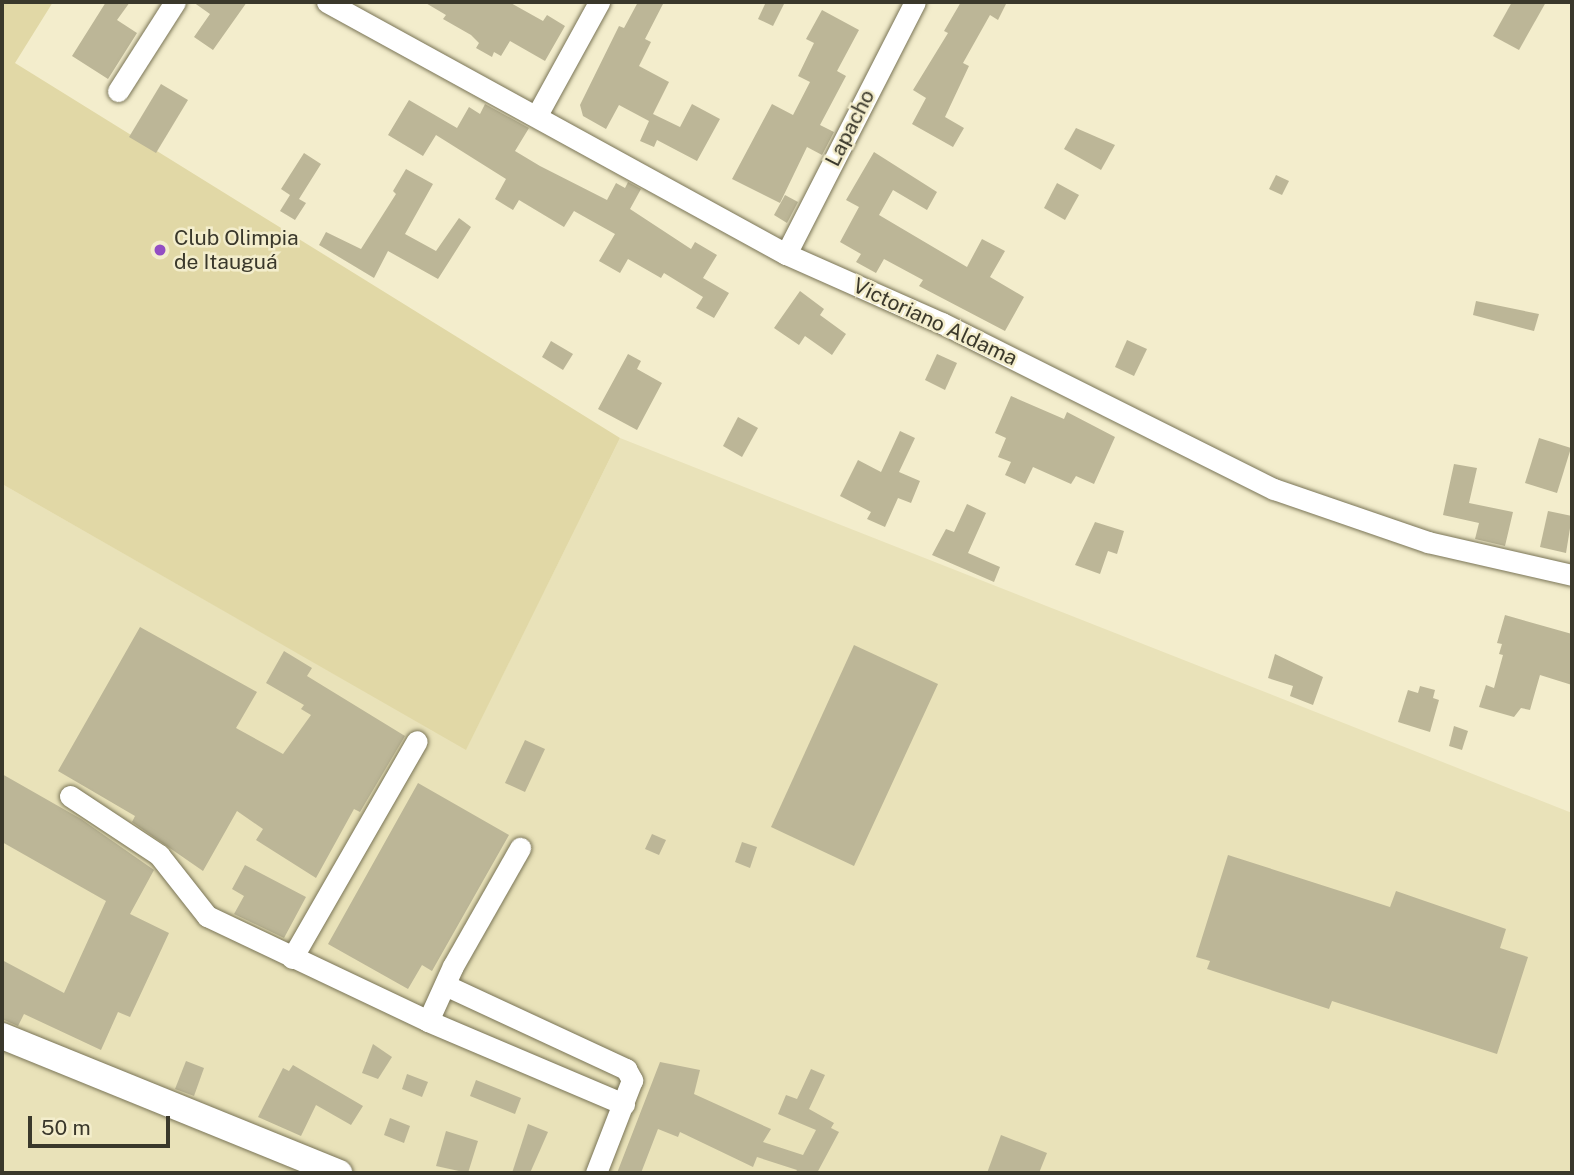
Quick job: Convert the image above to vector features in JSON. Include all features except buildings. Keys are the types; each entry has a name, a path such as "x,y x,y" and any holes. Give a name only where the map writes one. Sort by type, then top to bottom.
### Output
{"street":[{"path":"117,91 175,2"},
{"name":"Victoriano Aldama","path":"327,2 786,254 942,323 1274,489 1427,542 1572,575"},
{"path":"537,115 599,2"},
{"name":"Lapacho","path":"786,254 915,2"},
{"path":"292,958 417,741"},
{"path":"70,796 159,855 207,916 428,1021 624,1104"},
{"path":"428,1021 520,848"},
{"path":"445,985 626,1069 632,1080 596,1173"},
{"path":"2,1036 339,1173"}],"shaded area":[{"name":"Club Olimpia de Itauguá","path":"2,2 53,2 15,63 620,438 466,750 2,484"},
{"path":"620,438 1572,813 1572,1173 2,1173 2,484 466,749"}],"place":[{"name":"Club Olimpia de Itauguá","path":"160,250"}]}
